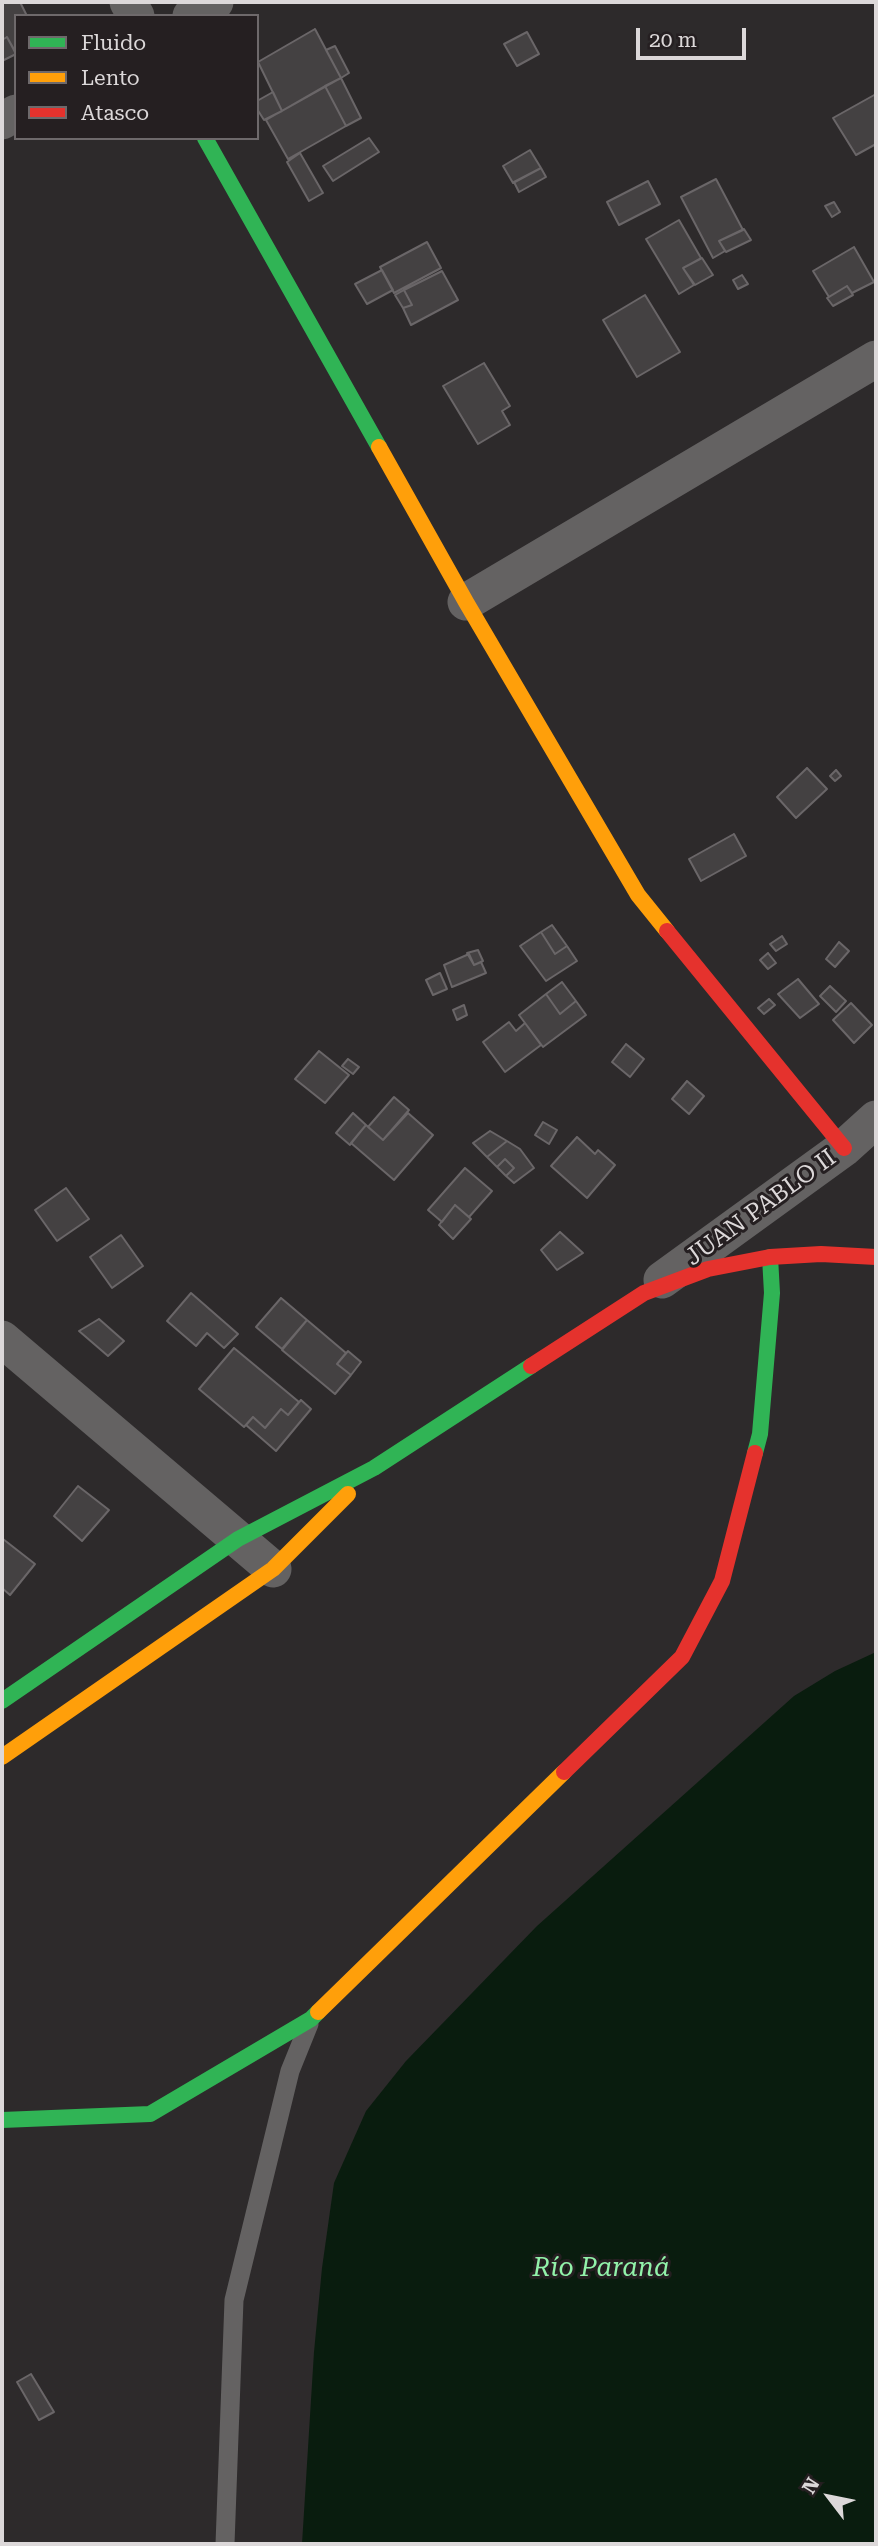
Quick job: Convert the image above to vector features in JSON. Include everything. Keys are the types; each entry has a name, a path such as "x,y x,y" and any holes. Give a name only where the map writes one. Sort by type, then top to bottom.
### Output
{"street":[{"path":"194,14 215,2"},
{"path":"206,140 466,602 638,895 844,1148"},
{"path":"466,602 876,359"},
{"name":"JUAN PABLO II","path":"644,1293 844,1148 876,1119"},
{"path":"2,1701 238,1539 374,1468 644,1293 708,1269 770,1256 821,1254 876,1257"},
{"path":"2,2120 150,2114 311,2020 681,1657 722,1581 760,1434 772,1293 770,1256"},
{"path":"2,1339 273,1569"},
{"path":"2,1757 273,1569 374,1468"}],"lane":[{"path":"225,2544 234,2300 290,2071 311,2020"}],"water":[{"name":"Río Paraná","path":"876,1652 876,2544 302,2544 314,2352 334,2183 366,2111 406,2061 537,1926 794,1696 835,1671"}],"building":[{"path":"2,2 20,2 26,14 14,14 14,49 7,37 2,40"},
{"path":"315,29 341,78 282,111 259,61"},
{"path":"527,32 539,54 517,66 504,44"},
{"path":"7,37 14,55 2,61 2,40"},
{"path":"335,46 349,73 341,78 326,50"},
{"path":"341,78 361,118 346,126 325,86"},
{"path":"325,86 346,126 288,159 266,120"},
{"path":"273,92 282,111 264,120 259,112 259,100"},
{"path":"876,94 876,144 856,155 833,118"},
{"path":"369,138 379,152 333,181 323,166"},
{"path":"530,150 541,168 513,183 503,166"},
{"path":"300,153 323,193 309,201 287,162"},
{"path":"541,168 546,177 519,192 514,182"},
{"path":"716,179 743,230 719,241 725,251 713,258 681,197"},
{"path":"648,181 660,204 619,225 607,202"},
{"path":"834,202 840,212 832,217 825,206"},
{"path":"679,220 701,258 683,268 694,285 679,294 646,239"},
{"path":"744,229 751,240 726,252 719,241"},
{"path":"427,242 441,268 394,293 380,267"},
{"path":"854,247 874,282 852,293 847,286 829,297 813,271"},
{"path":"702,258 713,275 695,285 683,268"},
{"path":"382,270 393,290 367,304 355,284"},
{"path":"442,271 458,300 411,325 403,308 412,305 404,290"},
{"path":"742,275 748,284 738,289 733,280"},
{"path":"847,286 853,295 833,306 827,298"},
{"path":"404,290 412,305 403,308 395,295"},
{"path":"645,295 680,352 637,377 603,320"},
{"path":"484,363 510,406 502,411 510,425 478,444 443,386"},
{"path":"807,768 827,789 796,818 777,797"},
{"path":"836,770 841,776 835,781 830,776"},
{"path":"734,834 746,856 701,881 689,859"},
{"path":"552,925 567,946 555,954 541,932"},
{"path":"541,932 555,954 567,946 577,961 546,981 520,946"},
{"path":"782,936 787,944 776,951 770,944"},
{"path":"839,942 849,951 835,967 826,959"},
{"path":"478,950 483,961 474,965 467,953"},
{"path":"768,953 776,963 768,969 760,960"},
{"path":"469,954 474,965 481,962 486,973 452,987 444,965"},
{"path":"440,973 447,989 433,995 426,980"},
{"path":"798,979 819,1004 800,1018 778,994"},
{"path":"562,982 576,1001 560,1014 546,994"},
{"path":"830,986 846,1001 836,1012 820,996"},
{"path":"546,994 560,1014 576,1001 586,1015 543,1047 519,1015"},
{"path":"769,999 775,1005 764,1014 758,1008"},
{"path":"851,1003 872,1025 854,1043 833,1020"},
{"path":"464,1005 467,1015 457,1020 453,1010"},
{"path":"509,1022 516,1031 525,1023 541,1045 505,1072 483,1042"},
{"path":"626,1044 644,1059 630,1077 612,1062"},
{"path":"319,1051 349,1075 325,1103 295,1079"},
{"path":"348,1059 359,1067 353,1074 342,1066"},
{"path":"687,1081 704,1096 689,1114 672,1099"},
{"path":"394,1097 409,1110 383,1140 368,1127"},
{"path":"353,1113 366,1125 350,1145 336,1133"},
{"path":"408,1113 433,1135 394,1180 351,1143 366,1125 383,1140"},
{"path":"543,1122 557,1130 549,1144 535,1135"},
{"path":"490,1131 507,1141 487,1157 473,1143"},
{"path":"577,1137 595,1154 598,1150 615,1165 587,1198 551,1166"},
{"path":"507,1141 520,1149 534,1168 514,1183 506,1176 514,1168 505,1159 497,1167 487,1157"},
{"path":"505,1159 514,1168 506,1176 497,1167"},
{"path":"465,1168 492,1191 469,1217 455,1205 442,1222 428,1210"},
{"path":"66,1188 89,1219 57,1241 35,1210"},
{"path":"455,1205 471,1219 453,1239 439,1225"},
{"path":"560,1232 583,1253 557,1270 541,1250"},
{"path":"121,1235 143,1266 112,1288 90,1257"},
{"path":"191,1293 238,1334 224,1348 207,1333 196,1346 167,1321"},
{"path":"281,1298 307,1320 282,1349 256,1327"},
{"path":"99,1319 124,1341 108,1356 79,1331"},
{"path":"307,1320 346,1353 337,1364 351,1375 335,1394 282,1350"},
{"path":"234,1348 299,1402 288,1415 281,1409 265,1428 253,1417 244,1427 199,1389"},
{"path":"348,1351 361,1362 351,1375 337,1364"},
{"path":"301,1400 311,1409 276,1451 246,1425 253,1417 265,1428 281,1409 288,1415"},
{"path":"78,1486 109,1510 82,1541 54,1516"},
{"path":"3,1539 35,1564 10,1595 2,1588"},
{"path":"31,2374 54,2412 39,2420 17,2382"}],"traffic: fast":[{"path":"206,140 379,447"},
{"path":"755,1453 760,1434 772,1293 770,1257"},
{"path":"2,1701 238,1539 374,1468 531,1366"},
{"path":"2,2120 150,2114 311,2019 318,2012"}],"traffic: slow":[{"path":"379,447 466,602 638,895 667,931"},
{"path":"2,1757 273,1569 348,1494"},
{"path":"318,2012 564,1772"}],"traffic: jam":[{"path":"667,931 844,1148"},
{"path":"531,1366 644,1293 708,1269 770,1257 821,1254 876,1257"},
{"path":"564,1772 682,1657 722,1581 755,1453"}]}
